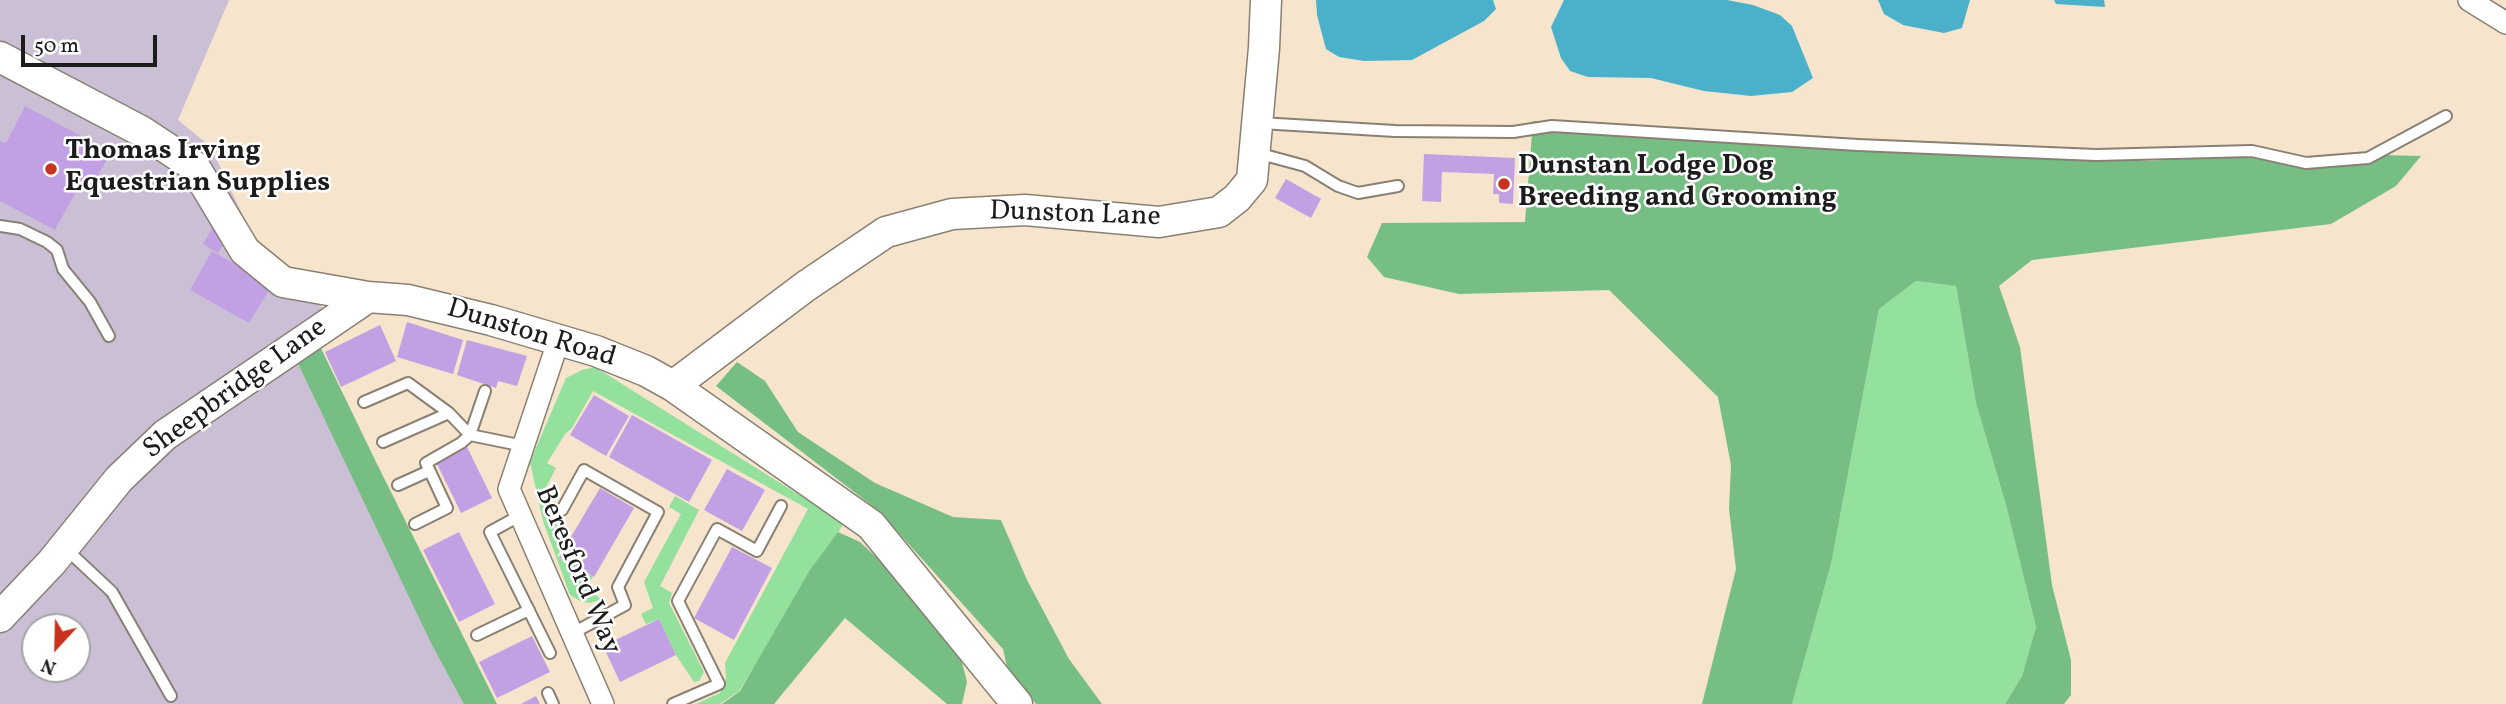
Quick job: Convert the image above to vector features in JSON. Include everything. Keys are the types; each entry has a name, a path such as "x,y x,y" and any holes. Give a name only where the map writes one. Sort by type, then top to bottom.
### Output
{"street":[{"name":"Dunston Lane","path":"673,386 806,286 886,232 952,214 1013,210 1158,222 1219,212 1237,198 1252,180 1266,0"},
{"path":"2469,0 2506,23"},
{"name":"Dunston Road","path":"0,57 141,131 194,166 245,251 283,282 368,297 408,300 559,339 646,371 673,386 871,525 1005,699"},
{"name":"Sheepbridge Lane","path":"0,617 64,547 119,479 165,435 368,297"},
{"name":"Beresford Way","path":"559,339 509,489 603,704"}],"lane":[{"path":"1257,122 1395,131 1513,132 1552,126 1844,144 2096,155 2252,150 2306,163 2368,158 2446,116"},
{"path":"1254,152 1305,166 1338,186 1358,193 1398,186"},
{"path":"0,226 20,229 57,250 63,269 90,302 109,336"},
{"path":"364,402 408,383 449,413 470,435 524,446"},
{"path":"415,524 447,508 426,463 470,435 485,391"},
{"path":"383,442 449,413"},
{"path":"562,510 584,470 658,512 618,587 625,605 571,634"},
{"path":"398,485 429,471"},
{"path":"673,704 719,684 678,601 717,528 757,551 781,506"},
{"path":"520,515 490,532 550,653"},
{"path":"64,547 112,592 172,696"},
{"path":"477,635 529,610"},
{"path":"548,693 553,704"}],"shaded area":[{"path":"0,0 229,0 178,120 211,147 262,257 328,312 294,355 468,704 0,704"}],"green space":[{"path":"1533,121 1581,122 1744,138 2030,159 2062,155 2148,161 2253,156 2312,168 2383,155 2421,156 2396,186 2331,224 2032,260 1999,286 2020,347 2052,585 2071,660 2071,695 2064,704 2005,704 2022,676 2036,627 2006,505 1976,403 1956,286 1916,281 1879,309 1831,564 1792,704 1702,704 1736,569 1729,509 1731,465 1718,397 1609,290 1459,294 1384,277 1367,257 1382,223 1525,222"},
{"path":"1916,281 1956,286 1976,403 2006,505 2036,627 2022,676 2005,704 1792,704 1831,564 1879,309"},
{"path":"317,340 497,704 464,704 431,643 294,355"},
{"path":"737,362 765,381 798,432 875,483 953,517 1001,520 1027,580 1069,659 1102,704 1036,704 1007,667 1003,649 879,511 716,386"},
{"path":"595,367 844,523 739,691 720,704 696,704 720,693 726,678 725,663 808,509 593,391 572,428 565,434 547,463 556,468 540,499 554,507 558,532 565,531 567,539 557,556 593,577 586,589 600,600 590,603 570,595 543,521 530,462 566,378"},
{"path":"675,496 699,510 660,586 672,593 669,603 704,672 699,681 694,682 676,655 659,619 646,624 641,614 653,608 644,582 681,514 669,507"},
{"path":"838,532 860,542 909,588 959,651 967,682 962,704 947,704 845,618 774,704 722,704 740,691 810,570"}],"water":[{"path":"1316,0 1493,0 1496,9 1484,21 1412,60 1364,61 1339,57 1326,49"},
{"path":"1564,0 1727,0 1753,5 1780,15 1792,26 1813,78 1792,92 1751,96 1704,91 1651,78 1588,77 1570,71 1561,58 1551,27"},
{"path":"1878,0 1970,0 1962,28 1944,33 1903,25 1884,14"},
{"path":"2054,0 2104,0 2105,7 2056,4"}],"building":[{"name":"Thomas Irving Equestrian Supplies","path":"25,106 111,152 89,192 79,186 55,230 0,201 0,141 6,143"},
{"name":"Dunstan Lodge Dog Breeding and Grooming","path":"1424,154 1515,158 1513,204 1499,203 1499,194 1493,194 1494,174 1442,172 1441,202 1422,201"},
{"path":"1286,179 1321,199 1311,218 1275,198"},
{"path":"212,229 227,238 218,253 203,244"},
{"path":"212,251 272,285 249,323 190,290"},
{"path":"407,322 463,340 453,374 397,357"},
{"path":"380,325 396,361 341,387 325,352"},
{"path":"467,340 527,356 517,386 498,381 496,388 457,375"},
{"path":"594,395 629,416 606,456 570,435"},
{"path":"632,415 712,460 689,502 609,457"},
{"path":"467,447 492,498 461,513 436,462"},
{"path":"727,469 765,490 742,531 704,510"},
{"path":"600,488 634,508 594,577 559,557"},
{"path":"459,532 495,604 459,622 423,550"},
{"path":"732,547 772,568 734,640 694,618"},
{"path":"659,619 676,655 620,682 603,646"},
{"path":"532,636 550,672 497,698 479,662"},
{"path":"536,696 540,704 521,704"}],"place":[{"name":"Thomas Irving Equestrian Supplies","path":"51,169"},
{"name":"Dunstan Lodge Dog Breeding and Grooming","path":"1504,184"}]}
